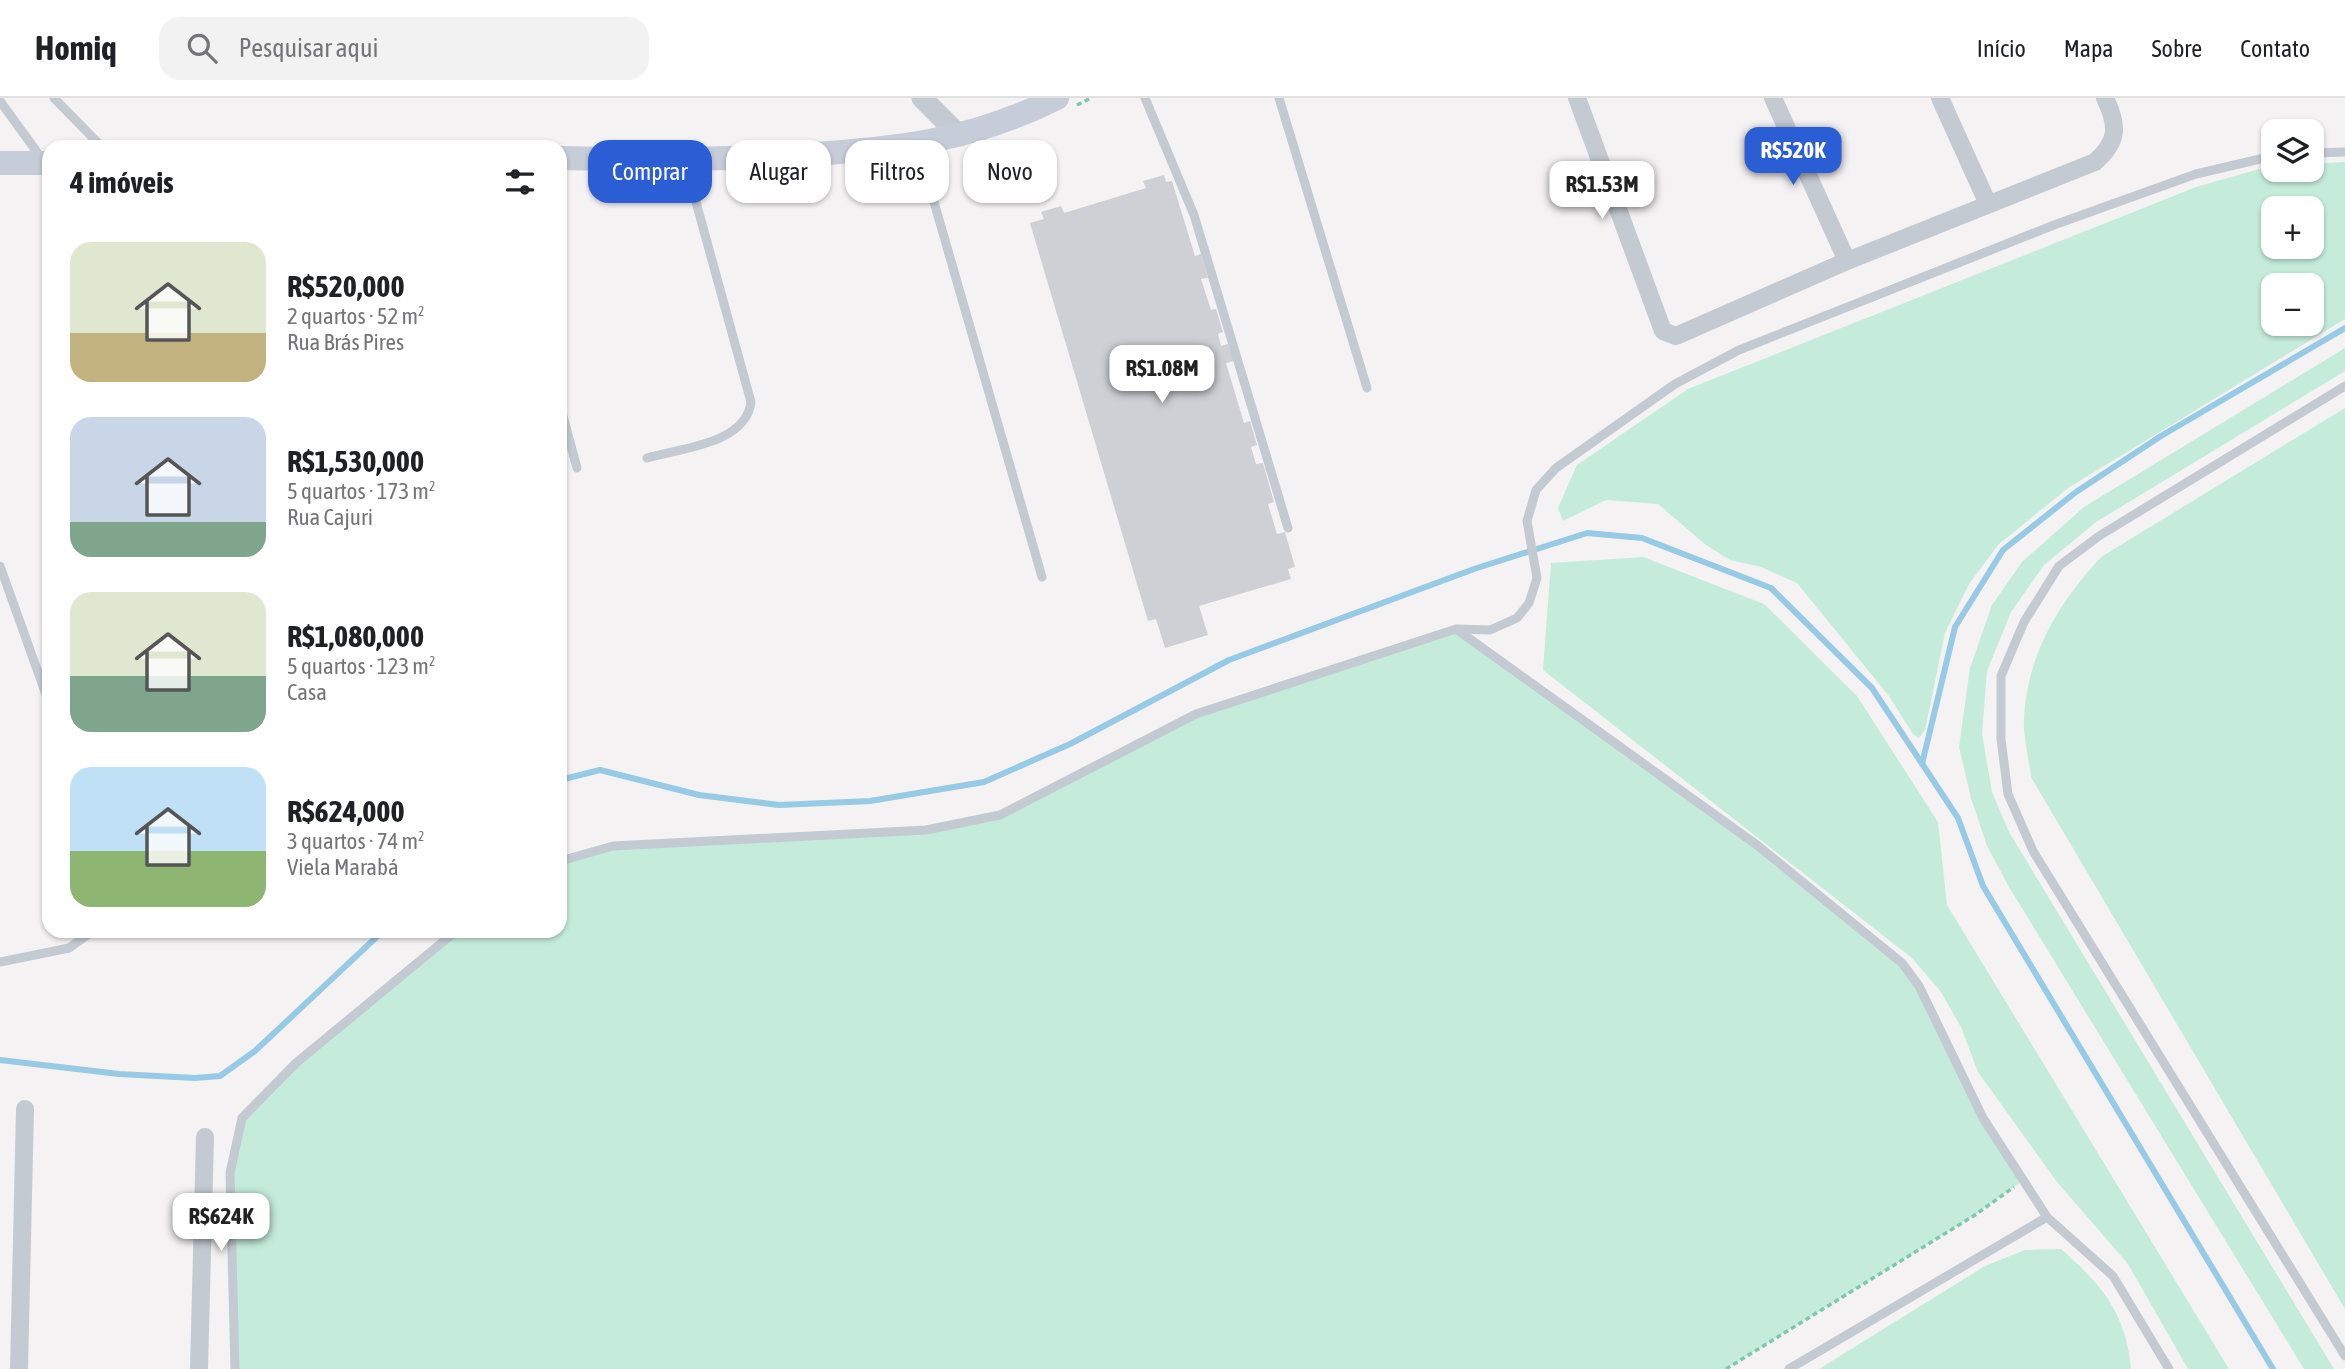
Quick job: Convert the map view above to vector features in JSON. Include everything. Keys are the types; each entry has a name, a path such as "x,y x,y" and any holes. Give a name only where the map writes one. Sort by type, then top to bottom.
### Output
{"main road":[{"path":"944,140 1057,98"},
{"path":"712,159 845,151"},
{"path":"567,158 588,158"},
{"path":"0,163 42,163"}],"street":[{"path":"1577,98 1663,331 1683,335 1847,261 2095,162 2113,142 2116,121 2105,98"},
{"path":"1773,98 1847,261"},
{"path":"1940,98 1988,204"},
{"path":"929,100 960,136"},
{"path":"19,1369 25,1109"},
{"path":"198,1369 205,1137"}],"lane":[{"path":"54,98 95,140"},
{"path":"1145,98 1188,197 1288,528"},
{"path":"1279,98 1367,387"},
{"path":"0,101 42,156"},
{"path":"2324,153 2345,152"},
{"path":"567,859 613,846 926,830 964,825 1000,815 1196,714 1456,629 1490,630 1517,618 1529,603 1537,578 1527,521 1536,489 1556,468 1675,384 1739,350 2128,197 2196,174 2261,159"},
{"path":"647,458 726,436 741,427 749,416 751,402 697,203"},
{"path":"934,203 1042,577"},
{"path":"2345,386 2099,536 2059,566 2024,622 2001,676 2001,739 2008,794 2033,851 2345,1356"},
{"path":"567,431 577,468"},
{"path":"0,566 42,683"},
{"path":"1456,629 1757,845 1902,963 1919,986 1983,1118 2047,1217 2113,1276 2169,1369"},
{"path":"0,962 69,948 83,938"},
{"path":"235,1369 230,1173 242,1118 296,1063 448,938"},
{"path":"1789,1369 2047,1217"}],"path":[{"path":"1727,1369 1975,1215 2024,1180"}],"green space":[{"path":"2345,162 2345,319 2324,332 2324,273 2261,273 2261,336 2317,336 2068,488 1998,545 1969,584 1945,633 1925,730 1919,738 1913,734 1889,696 1797,583 1761,567 1730,560 1706,545 1658,504 1606,500 1563,521 1558,508 1577,465 1688,389 2196,187 2261,169 2261,182 2324,182 2324,163"},
{"path":"2345,348 2345,371 2096,522 2044,565 2011,612 1987,671 1982,734 1992,792 2009,832 2334,1369 2304,1369 2009,887 1987,846 1971,798 1959,747 1970,668 1992,605 2022,562 2084,507"},
{"path":"2345,408 2345,1309 2031,777 2024,718 2032,672 2048,631 2071,593 2101,557"},
{"path":"1643,557 1764,604 1857,696 1938,822 1947,905 2229,1369 2188,1369 2128,1264 2057,1182 1978,1072 1961,1027 1941,992 1912,958 1543,670 1551,563"},
{"path":"1456,629 1757,845 1902,963 1919,986 1983,1118 2024,1180 1975,1215 1726,1369 235,1369 230,1173 242,1118 262,1096 448,938 567,938 567,859 591,852 681,842 926,830 1000,815 1196,714"},
{"path":"2061,1249 2089,1275 2110,1302 2124,1332 2131,1369 1819,1369 1985,1266 2025,1250"}],"building":[{"path":"1164,175 1166,182 1172,181 1195,256 1201,254 1208,278 1201,279 1211,310 1216,309 1223,332 1218,334 1221,346 1228,344 1234,361 1226,363 1244,423 1250,421 1257,445 1251,447 1256,464 1263,463 1274,502 1268,504 1277,534 1285,532 1295,567 1288,569 1291,579 1199,606 1208,635 1165,648 1156,619 1148,621 1030,223 1044,219 1041,212 1061,206 1064,213 1146,188 1143,181"}],"waterway":[{"path":"1922,764 1955,627 2003,550 2076,492 2161,436 2345,328"},
{"path":"567,778 600,770 699,795 779,805 870,801 984,782 1070,744 1229,660 1474,569 1587,533 1642,538 1771,588 1872,688 1958,818 1983,886 2273,1369"},
{"path":"0,1060 119,1074 195,1078 220,1076 255,1051 376,938"}]}
